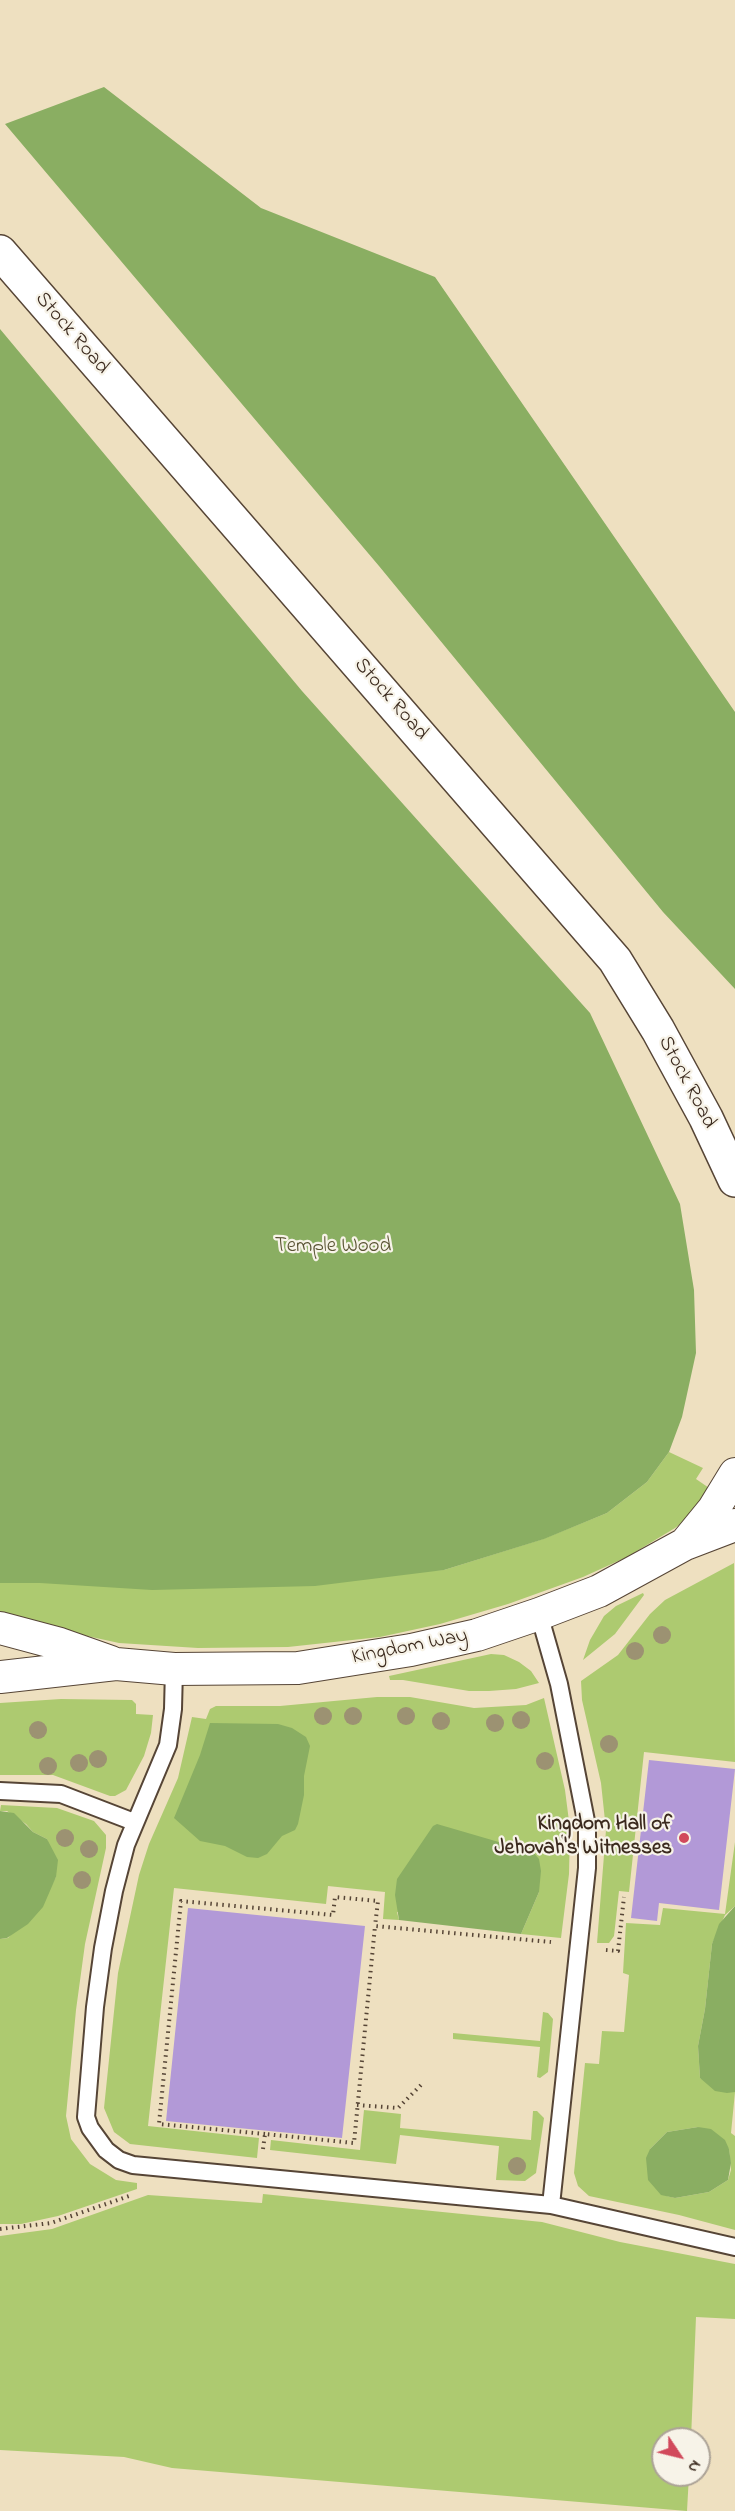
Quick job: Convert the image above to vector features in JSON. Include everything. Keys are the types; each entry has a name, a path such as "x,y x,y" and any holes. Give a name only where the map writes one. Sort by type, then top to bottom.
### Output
{"main road":[{"name":"Stock Road","path":"0,252 615,960 658,1030 706,1118 735,1180"}],"street":[{"name":"Kingdom Way","path":"685,1544 713,1510 735,1474"},
{"name":"Kingdom Way","path":"0,1677 116,1664 174,1669 298,1668 357,1659 477,1635 598,1591 685,1544 735,1525"},
{"name":"Kingdom Way","path":"0,1628 60,1644 116,1664"}],"lane":[{"path":"539,1614 560,1684 587,1826 587,1868 551,2205"},
{"path":"174,1669 173,1709 168,1745 162,1764 134,1822 114,1891 103,1948 86,2117 90,2128 106,2150 119,2160 133,2165 551,2205 735,2247"},
{"path":"0,1791 61,1794 134,1822"}],"path":[{"path":"335,1897 378,1901 375,1926 354,2143 159,2124 181,1900 333,1915 335,1897"},
{"path":"597,1948 618,1951 624,1897"},
{"path":"375,1926 561,1943"},
{"path":"357,2104 398,2108 424,2082"},
{"path":"262,2154 265,2134"},
{"path":"0,2229 51,2223 141,2192"}],"green space":[{"path":"104,87 261,208 435,277 735,712 735,989 663,912 379,566 5,124"},
{"name":"Temple Wood","path":"0,329 302,691 590,1013 680,1204 694,1290 696,1353 682,1417 669,1452 647,1482 607,1513 544,1539 444,1570 315,1586 152,1590 40,1583 0,1583"},
{"path":"669,1452 703,1468 696,1479 712,1490 692,1515 675,1528 627,1557 583,1577 508,1604 440,1624 380,1637 288,1647 198,1648 119,1643 0,1617 0,1583 444,1570 543,1539 607,1513 647,1482"},
{"path":"734,1563 735,1762 644,1752 629,1892 619,1891 614,1936 609,1943 597,1943 606,1830 601,1783 582,1700 581,1681 618,1655 650,1614 665,1600"},
{"path":"643,1593 644,1595 615,1634 583,1660 590,1640 604,1616 616,1606"},
{"path":"491,1654 504,1655 519,1662 531,1671 539,1683 516,1689 469,1691 390,1680 389,1676"},
{"path":"377,1697 410,1697 474,1708 526,1705 544,1698 565,1790 570,1829 569,1874 561,1938 521,1934 539,1892 397,1912 399,1920 383,1919 385,1892 328,1886 326,1904 174,1888 148,2126 259,2138 257,2158 130,2144 114,2132 104,2108 118,1973 139,1875 149,1844 178,1778 192,1717 206,1719 210,1709 216,1706 280,1706"},
{"path":"61,1699 132,1700 136,1704 136,1714 153,1715 151,1733 144,1756 126,1790 110,1796 53,1775 0,1775 0,1703"},
{"path":"210,1723 278,1724 292,1728 306,1737 310,1746 298,1824 295,1830 282,1836 267,1854 258,1858 247,1857 225,1846 200,1841 174,1818 200,1755"},
{"path":"1,1805 57,1808 94,1821 106,1835 106,1848 85,1944 66,2116 71,2139 90,2164 116,2180 137,2183 137,2189 58,2216 21,2224 0,2224 0,1939 8,1938 49,1890 56,1877 47,1839 33,1832 26,1824 7,1811 0,1811"},
{"path":"0,1811 14,1813 33,1832 47,1839 58,1860 56,1877 43,1907 28,1924 7,1938 0,1939"},
{"path":"437,1824 533,1852 539,1859 541,1871 539,1892 521,1934 399,1920 395,1895 397,1879 433,1826"},
{"path":"735,1842 735,1906 725,1915 712,1944 705,2009 698,2046 700,2078 735,2092 731,2133 735,2136 735,2230 679,2215 589,2196 578,2186 574,2173 585,2063 599,2064 602,2031 624,2032 629,1975 623,1973 626,1923 660,1925 663,1908 725,1914","holes":["698,2127 729,2149 731,2170 728,2180 709,2192 675,2198 667,2196 650,2149 667,2132"]},
{"path":"735,1906 735,2092 727,2093 715,2091 700,2078 698,2046 705,2009 712,1944 719,1924"},
{"path":"543,2012 548,2013 553,2019 548,2072 540,2078 537,2077 540,2047 453,2039 453,2033 540,2041"},
{"path":"364,2110 401,2114 400,2128 531,2140 533,2111 537,2111 544,2118 536,2173 525,2181 496,2180 499,2146 400,2135 396,2164 270,2150 271,2140 360,2150"},
{"path":"698,2127 711,2129 725,2140 731,2163 728,2180 709,2192 675,2198 661,2195 648,2180 646,2158 650,2149 667,2132"},
{"path":"263,2194 542,2222 620,2242 735,2264 735,2319 696,2317 691,2427 651,2427 651,2487 688,2487 687,2511 172,2468 124,2457 0,2450 0,2236 52,2229 148,2195 262,2203"}],"building":[{"name":"Kingdom Hall of Jehovah's Witnesses","path":"649,1760 735,1769 719,1910 659,1903 657,1921 631,1918"},
{"path":"188,1908 365,1926 342,2138 166,2121"}],"place":[{"name":"Kingdom Hall of Jehovah's Witnesses","path":"684,1838"}]}
